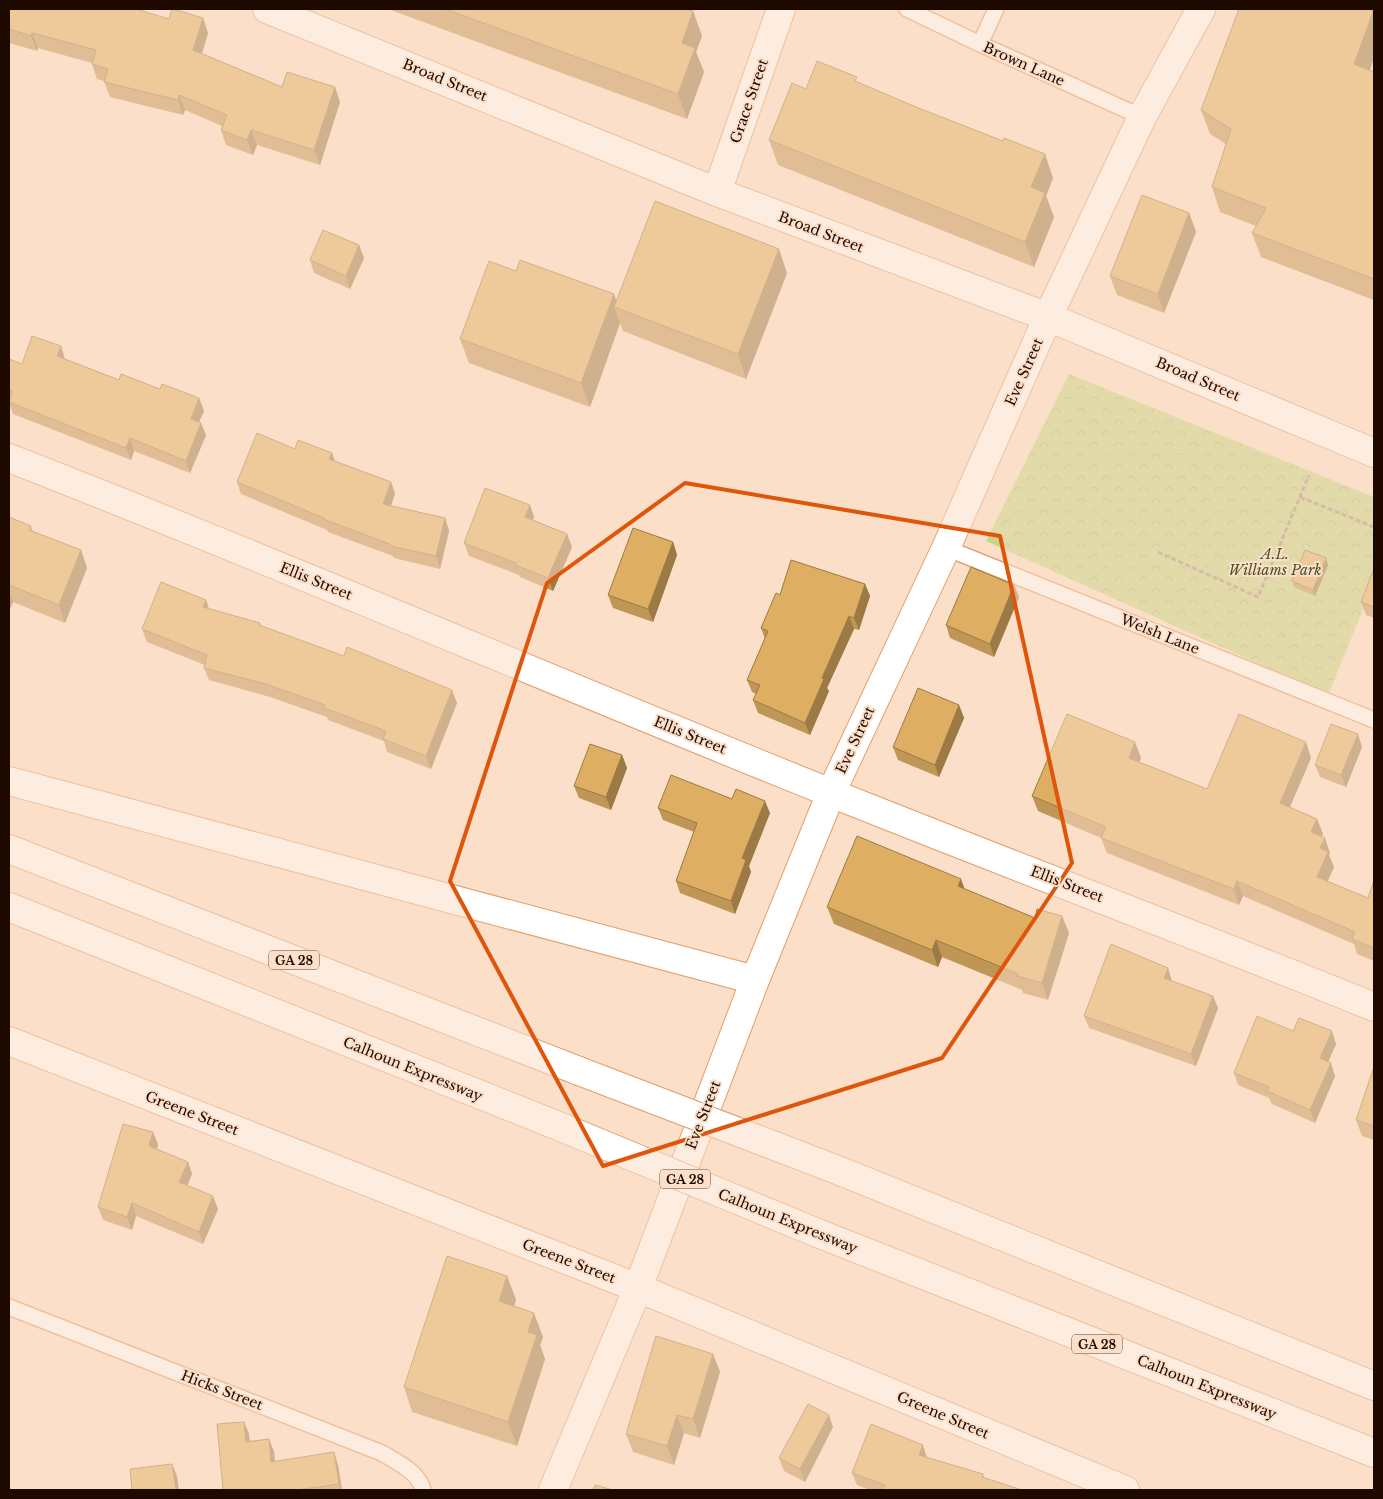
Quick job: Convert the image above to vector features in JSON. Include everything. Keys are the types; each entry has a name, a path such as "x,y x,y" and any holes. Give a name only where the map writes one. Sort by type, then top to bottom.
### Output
{"main road":[{"name":"Broad Street","path":"269,9 717,192 1048,317 1374,453"},
{"name":"Grace Street","path":"717,192 781,9"},
{"name":"Eve Street","path":"553,1490 638,1288 755,980 831,793 946,548 1048,317 1142,117 1201,9"},
{"name":"Ellis Street","path":"9,458 188,528 831,793 1159,920 1374,1007"},
{"path":"9,781 755,980"},
{"name":"GA 28","path":"9,849 840,1171 1374,1386"},
{"name":"Calhoun Expressway","path":"9,907 820,1234 1374,1453"},
{"name":"Greene Street","path":"9,1041 638,1288 1125,1490"}],"lane":[{"name":"Brown Lane","path":"906,9 1142,117"},
{"path":"980,44 996,9"},
{"name":"Welsh Lane","path":"946,548 1374,720"},
{"name":"Hicks Street","path":"9,1306 382,1453 406,1467 422,1485 423,1490"}],"path":[{"path":"1158,552 1258,597 1309,475"},
{"path":"1300,497 1374,527"}],"highlighted area":[{"path":"685,483 1000,536 1072,863 942,1058 603,1166 450,881 547,583"}],"green space":[{"name":"A.L. Williams Park","path":"1069,374 1374,497 1374,583 1328,695 986,541"}],"building":[{"path":"9,9 136,9 169,19 173,9 203,18 193,50 282,87 287,72 335,87 314,150 251,130 247,140 221,130 227,115 179,95 178,100 104,82 108,69 92,64 96,50 32,33 31,36 9,29"},
{"path":"445,9 686,9 693,11 682,43 695,48 678,94"},
{"path":"1239,9 1374,9 1354,64 1374,72 1374,279 1252,233 1266,208 1212,187 1231,129 1201,110"},
{"path":"817,61 857,77 855,81 916,107 1003,141 1004,138 1045,154 1031,187 1045,193 1025,242 769,140 792,83 806,89"},
{"path":"1142,195 1189,213 1158,294 1110,276"},
{"path":"655,201 779,249 738,354 614,307"},
{"path":"323,230 359,245 346,276 310,260"},
{"path":"520,260 614,294 581,383 460,339 489,261 516,271"},
{"path":"32,336 61,346 57,356 119,380 121,374 160,389 162,384 199,398 191,419 201,423 186,461 130,438 126,448 9,402 12,391 9,390 9,359 22,364"},
{"path":"257,433 295,449 298,440 332,453 329,459 391,482 383,504 445,518 436,556 390,546 390,544 323,519 237,482"},
{"path":"485,488 530,505 525,517 567,534 548,578 515,565 516,563 464,543"},
{"path":"9,517 31,526 29,530 81,550 59,605 9,585"},
{"path":"633,528 673,542 648,609 608,595"},
{"path":"1305,550 1326,558 1313,590 1292,581"},
{"path":"791,560 865,584 854,618 849,616 805,723 753,700 760,685 747,680 768,631 761,628 776,593 780,595"},
{"path":"971,567 1014,585 990,644 946,625"},
{"path":"1374,568 1374,607 1361,602"},
{"path":"161,582 206,600 203,607 260,623 259,625 344,656 347,647 452,690 426,756 383,739 386,731 324,708 325,705 266,684 204,668 207,655 142,629"},
{"path":"918,688 959,705 935,765 893,747"},
{"path":"1067,714 1135,742 1129,758 1207,789 1239,714 1306,742 1280,803 1317,819 1311,832 1325,838 1320,848 1328,852 1317,877 1368,898 1374,880 1374,948 1352,939 1355,932 1237,881 1234,889 1101,838 1106,827 1032,796"},
{"path":"1331,724 1358,734 1341,775 1315,765"},
{"path":"590,744 622,755 606,797 574,786"},
{"path":"671,775 732,799 736,789 765,801 742,858 746,860 731,901 676,881 697,823 658,808"},
{"path":"857,836 961,879 958,886 1035,918 1037,909 1062,916 1042,983 1017,976 1018,974 936,940 932,950 827,907"},
{"path":"1111,944 1168,968 1164,978 1213,996 1191,1054 1084,1016"},
{"path":"1257,1016 1293,1031 1299,1018 1332,1031 1320,1058 1331,1063 1310,1110 1267,1091 1269,1087 1234,1073"},
{"path":"1374,1067 1374,1126 1356,1120"},
{"path":"123,1124 153,1132 149,1146 188,1162 179,1182 213,1196 199,1232 132,1203 127,1217 98,1207"},
{"path":"447,1256 507,1276 499,1301 534,1313 528,1332 537,1335 508,1422 404,1387"},
{"path":"656,1336 713,1354 693,1419 677,1415 667,1446 626,1434"},
{"path":"808,1404 829,1415 800,1469 779,1458"},
{"path":"244,1422 246,1442 269,1439 271,1462 334,1452 339,1484 296,1490 223,1490 217,1424"},
{"path":"871,1424 923,1445 919,1455 983,1474 982,1477 1022,1490 883,1490 885,1485 852,1473"},
{"path":"172,1464 176,1490 132,1490 130,1469"},
{"path":"595,1485 613,1490 593,1490"}]}
